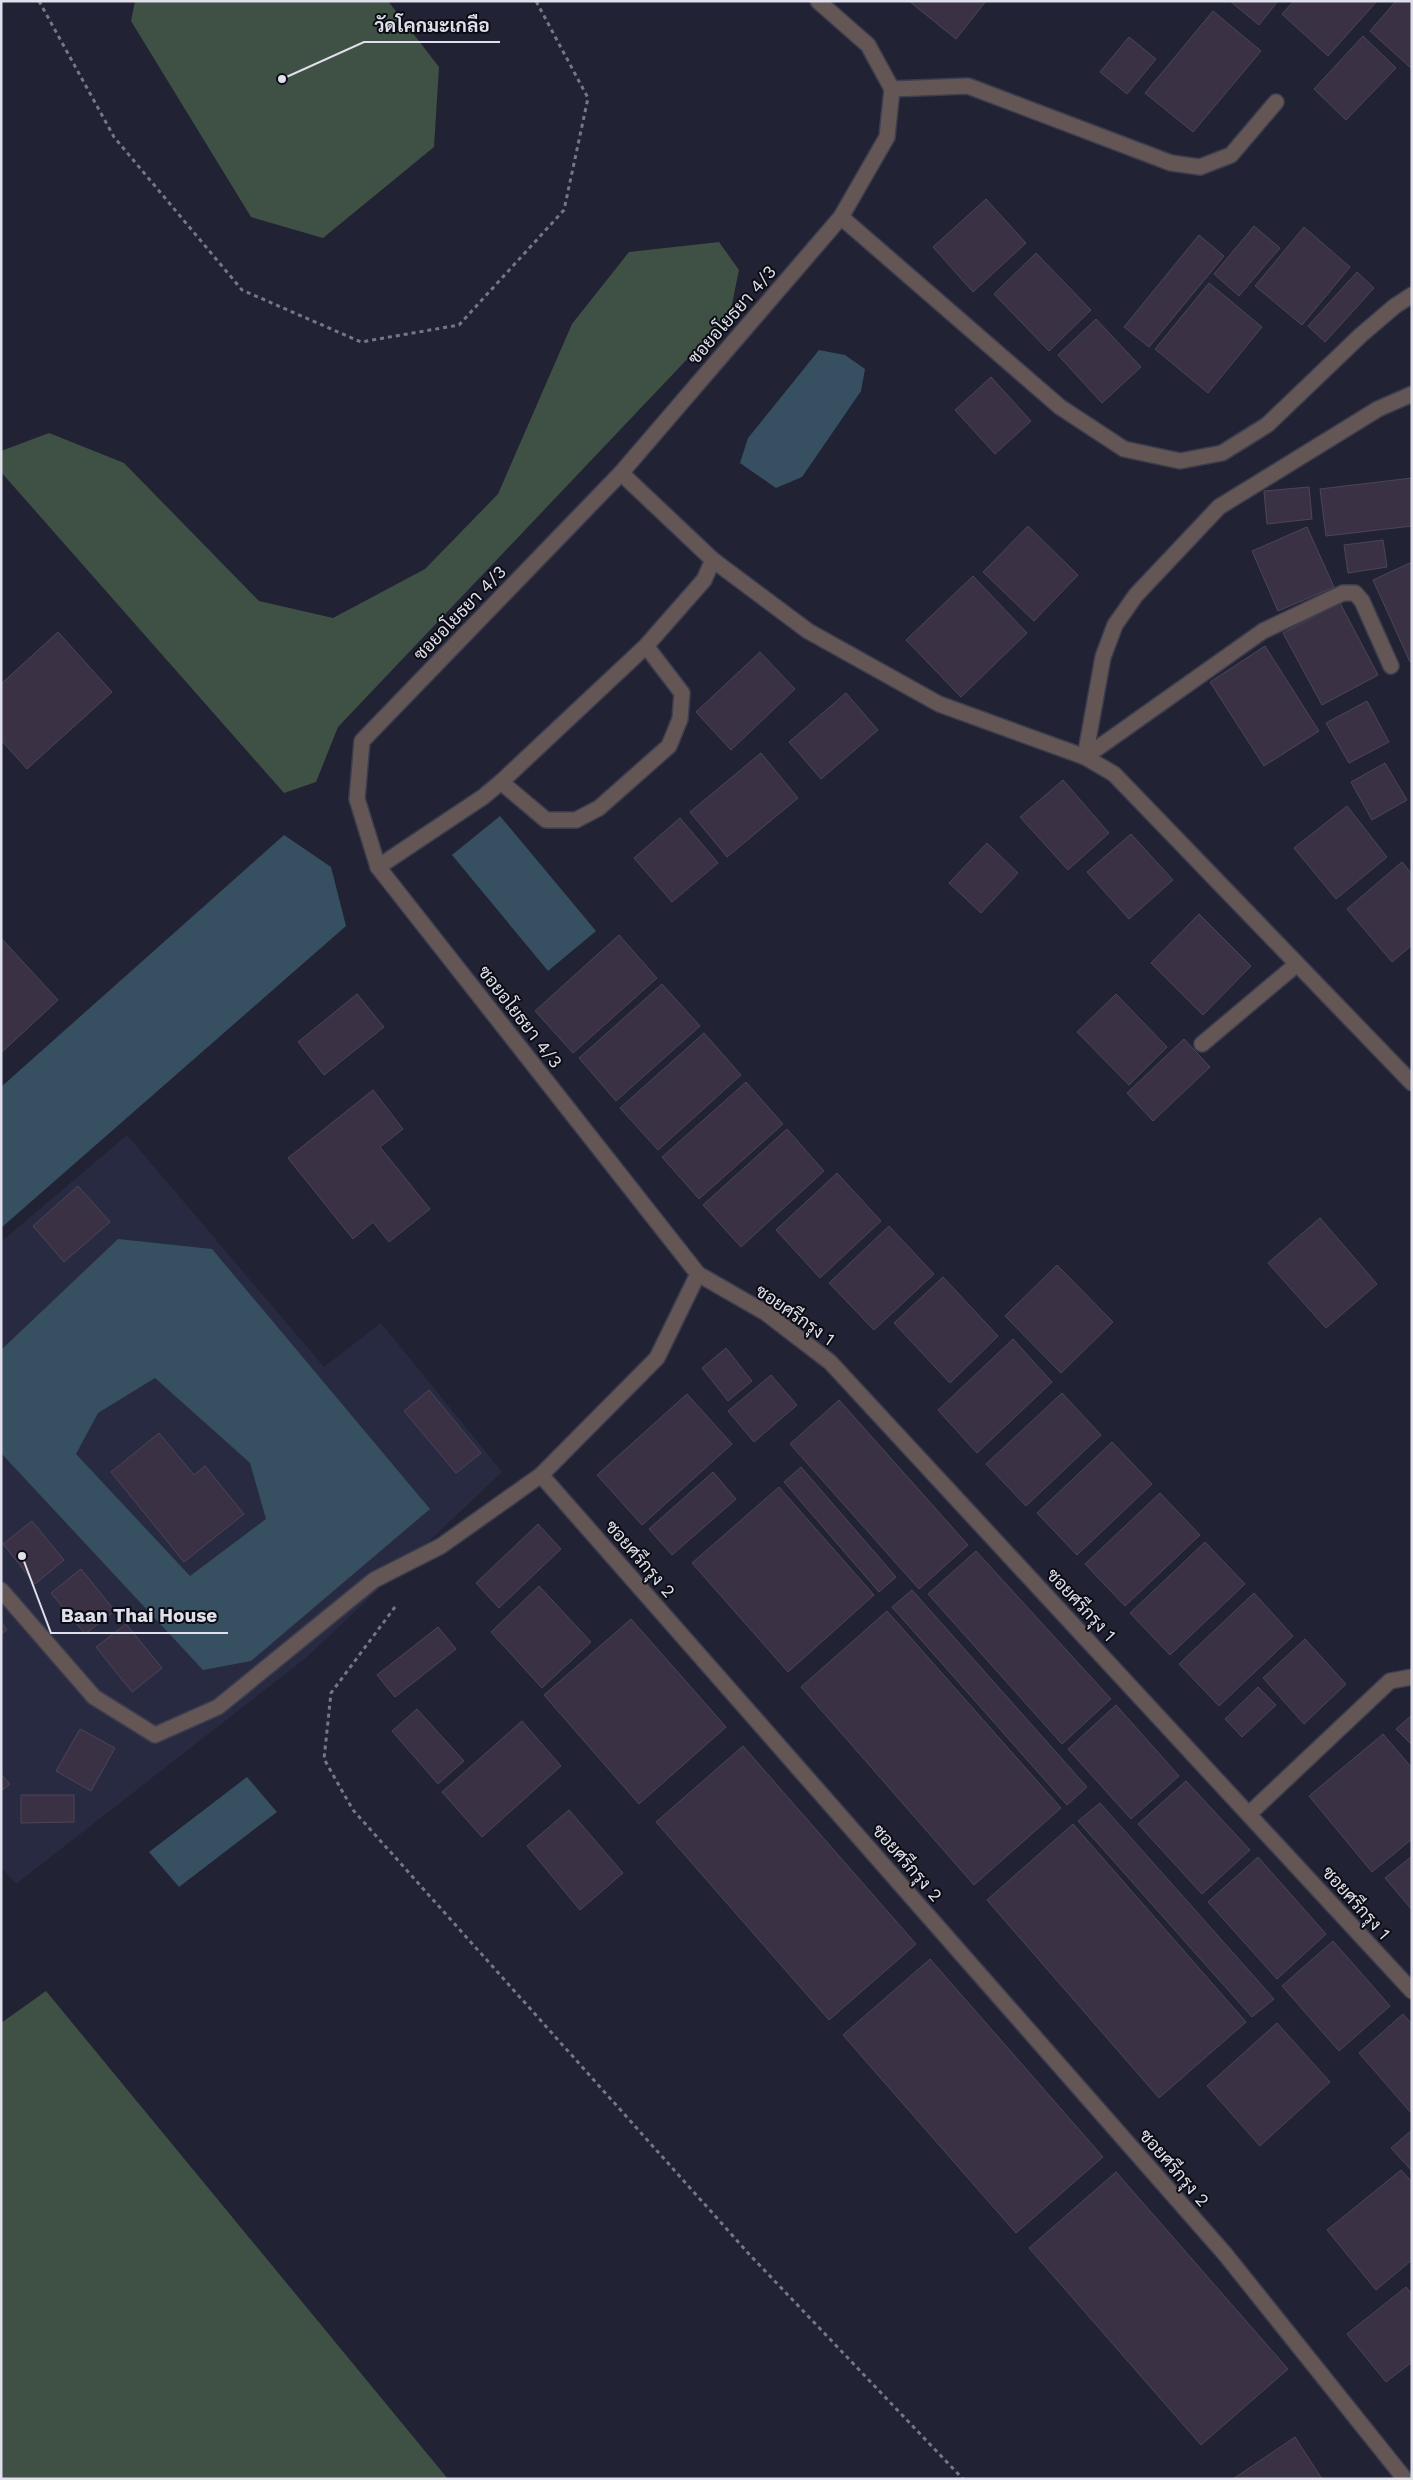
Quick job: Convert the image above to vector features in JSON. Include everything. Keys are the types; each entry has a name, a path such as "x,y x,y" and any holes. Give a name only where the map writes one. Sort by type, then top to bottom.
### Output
{"street":[{"path":"818,1 868,45 892,89 968,86 1171,163 1200,168 1231,154 1276,102"},
{"name":"ซอยอโยธยา 4/3","path":"698,1274 378,867 357,799 362,741 621,473 840,217 887,137 892,89"},
{"path":"840,217 1060,407 1124,449 1180,461 1222,453 1267,425 1362,335 1395,306 1412,295"},
{"path":"1085,757 1103,657 1115,626 1136,595 1219,507 1378,409 1412,394"},
{"path":"621,473 713,560 808,631 939,704 1085,757 1114,774 1412,1083"},
{"path":"378,867 483,797 501,782 646,646 704,580 713,560"},
{"path":"1085,757 1263,631 1343,593 1355,593 1362,601 1391,666"},
{"path":"501,782 546,820 576,820 599,808 669,746 680,719 682,693 646,646"},
{"path":"1202,1044 1298,964"},
{"path":"1,1590 94,1697 154,1735 218,1707 374,1580 440,1546 541,1475 657,1358 698,1274"},
{"name":"ซอยศรีกรุง 1","path":"698,1274 766,1313 830,1362 1250,1813 1412,1991"},
{"name":"ซอยศรีกรุง 2","path":"541,1475 1225,2254 1405,2479"},
{"path":"1250,1813 1390,1681 1412,1677"}],"path":[{"path":"39,1 114,137 242,290 361,342 459,325 564,210 588,98 536,1"},
{"path":"400,1600 332,1693 324,1760 353,1810 749,2254 962,2479"}],"shaded area":[{"path":"819,350 845,355 865,369 861,391 802,477 776,488 740,463 748,438"},
{"path":"500,816 596,931 548,971 452,855"},
{"path":"284,835 331,867 346,926 1,1228 1,1087"},
{"path":"127,1135 324,1367 381,1323 502,1472 307,1657 16,1884 1,1867 1,1242"},
{"path":"118,1239 212,1249 430,1509 251,1661 203,1670 1,1453 1,1350","holes":["155,1378 250,1463 266,1519 190,1576 76,1454 98,1413"]},
{"path":"247,1777 277,1812 179,1887 149,1852"}],"green space":[{"path":"135,1 388,1 439,67 434,147 323,238 251,217 131,21"},
{"path":"719,242 739,270 730,314 338,727 316,782 284,793 1,472 1,451 49,433 124,463 259,601 333,618 425,569 498,494 572,324 629,252"},
{"path":"46,1991 448,2479 1,2479 1,2023"}],"building":[{"path":"909,1 986,1 956,39"},
{"path":"1230,1 1278,1 1259,25"},
{"path":"1294,1 1377,1 1328,56 1282,14"},
{"path":"1396,1 1412,1 1412,69 1370,31"},
{"path":"1213,11 1261,51 1193,132 1145,93"},
{"path":"1363,36 1396,68 1346,120 1314,89"},
{"path":"1129,37 1156,59 1127,94 1100,72"},
{"path":"986,199 1026,243 973,292 933,247"},
{"path":"1254,226 1280,248 1239,296 1214,274"},
{"path":"1304,227 1350,267 1302,325 1255,286"},
{"path":"1199,235 1224,256 1149,347 1124,327"},
{"path":"1036,253 1091,310 1049,351 994,294"},
{"path":"1357,272 1374,288 1325,342 1308,326"},
{"path":"1209,283 1262,327 1208,393 1155,349"},
{"path":"1096,319 1141,367 1102,403 1058,355"},
{"path":"991,377 1031,421 995,454 955,410"},
{"path":"1412,478 1412,526 1326,536 1320,489"},
{"path":"1309,487 1312,519 1267,524 1264,491"},
{"path":"1028,526 1078,575 1034,621 983,572"},
{"path":"1307,527 1334,587 1278,611 1252,551"},
{"path":"1383,540 1387,567 1348,573 1344,545"},
{"path":"1412,562 1412,661 1410,662 1373,580"},
{"path":"973,576 1027,633 961,697 906,640"},
{"path":"1340,603 1378,675 1322,705 1283,633"},
{"path":"58,632 112,692 27,769 1,740 1,684"},
{"path":"1265,646 1319,731 1264,766 1210,682"},
{"path":"760,652 795,689 731,750 696,712"},
{"path":"846,693 878,730 821,779 789,742"},
{"path":"1367,701 1389,742 1349,763 1326,723"},
{"path":"761,753 798,798 727,857 690,812"},
{"path":"1385,763 1407,800 1372,820 1351,782"},
{"path":"1063,780 1109,833 1068,870 1020,817"},
{"path":"1347,806 1387,857 1336,899 1294,848"},
{"path":"680,818 718,863 672,902 634,858"},
{"path":"1131,834 1173,880 1129,919 1087,872"},
{"path":"987,843 1018,873 981,913 949,883"},
{"path":"1402,862 1412,874 1412,945 1392,962 1347,909"},
{"path":"1199,914 1251,966 1203,1015 1151,963"},
{"path":"619,935 657,978 573,1053 535,1011"},
{"path":"1,938 58,1000 1,1053"},
{"path":"662,984 700,1026 616,1101 579,1058"},
{"path":"357,994 384,1027 324,1075 298,1042"},
{"path":"1116,994 1167,1047 1129,1085 1077,1032"},
{"path":"704,1033 741,1075 658,1150 620,1108"},
{"path":"1184,1039 1210,1067 1153,1121 1127,1093"},
{"path":"746,1082 783,1124 699,1199 662,1157"},
{"path":"373,1090 403,1129 380,1147 430,1209 389,1242 373,1222 353,1239 288,1158"},
{"path":"787,1129 824,1171 741,1247 703,1205"},
{"path":"837,1173 881,1221 820,1278 776,1230"},
{"path":"78,1186 110,1222 64,1262 33,1226"},
{"path":"1320,1218 1377,1284 1326,1328 1268,1263"},
{"path":"889,1226 934,1274 874,1330 829,1283"},
{"path":"1057,1265 1113,1322 1061,1373 1005,1316"},
{"path":"943,1277 998,1336 950,1383 894,1323"},
{"path":"1013,1339 1052,1382 977,1453 938,1410"},
{"path":"726,1348 752,1381 728,1401 702,1368"},
{"path":"771,1375 797,1405 754,1442 728,1411"},
{"path":"429,1390 481,1453 456,1473 404,1411"},
{"path":"1062,1393 1101,1435 1026,1506 986,1464"},
{"path":"687,1394 732,1444 642,1525 597,1475"},
{"path":"839,1400 968,1545 919,1589 790,1444"},
{"path":"159,1433 194,1475 205,1466 244,1514 184,1562 111,1472"},
{"path":"1112,1442 1152,1484 1077,1555 1037,1513"},
{"path":"801,1467 896,1577 879,1592 784,1482"},
{"path":"713,1472 736,1499 672,1555 649,1529"},
{"path":"779,1487 874,1595 788,1672 692,1563"},
{"path":"1160,1493 1200,1535 1125,1606 1085,1564"},
{"path":"32,1521 64,1560 35,1584 3,1544"},
{"path":"538,1524 561,1549 499,1608 476,1583"},
{"path":"1205,1542 1245,1584 1170,1655 1130,1613"},
{"path":"976,1551 1111,1699 1062,1744 928,1594"},
{"path":"81,1569 115,1611 85,1634 51,1593"},
{"path":"539,1586 591,1642 542,1688 491,1632"},
{"path":"912,1590 1087,1787 1067,1805 892,1607"},
{"path":"1254,1593 1293,1636 1219,1706 1179,1664"},
{"path":"887,1611 1061,1808 974,1885 801,1687"},
{"path":"631,1619 726,1727 639,1804 544,1695"},
{"path":"1,1621 7,1630 1,1634"},
{"path":"126,1624 162,1668 132,1692 96,1647"},
{"path":"438,1627 456,1649 395,1697 377,1675"},
{"path":"1305,1639 1346,1684 1304,1724 1263,1678"},
{"path":"1258,1687 1276,1705 1242,1737 1225,1719"},
{"path":"1116,1705 1179,1776 1131,1819 1068,1749"},
{"path":"417,1709 464,1761 438,1784 392,1731"},
{"path":"1412,1715 1412,1745 1396,1729"},
{"path":"522,1721 561,1766 482,1837 442,1792"},
{"path":"80,1729 115,1748 91,1791 56,1771"},
{"path":"1383,1734 1412,1768 1412,1839 1372,1872 1309,1796"},
{"path":"743,1746 916,1944 829,2020 656,1822"},
{"path":"1,1774 10,1784 1,1791"},
{"path":"1186,1781 1250,1850 1202,1894 1138,1824"},
{"path":"21,1795 74,1795 74,1822 21,1823"},
{"path":"1100,1803 1274,1999 1252,2017 1078,1821"},
{"path":"569,1810 623,1873 580,1910 527,1846"},
{"path":"1073,1824 1246,2022 1159,2098 987,1900"},
{"path":"1412,1856 1412,1910 1385,1878"},
{"path":"1258,1857 1326,1934 1277,1979 1208,1902"},
{"path":"1333,1941 1390,2006 1339,2051 1282,1986"},
{"path":"930,1959 1103,2157 1016,2233 843,2035"},
{"path":"1403,2014 1412,2024 1412,2114 1359,2053"},
{"path":"1277,2023 1330,2082 1260,2146 1207,2086"},
{"path":"1412,2130 1412,2171 1391,2148"},
{"path":"1401,2170 1412,2182 1412,2260 1376,2290 1327,2230"},
{"path":"1116,2172 1288,2369 1201,2445 1029,2248"},
{"path":"1406,2287 1412,2294 1412,2362 1386,2382 1347,2334"},
{"path":"1295,2437 1322,2479 1233,2479"}],"place":[{"name":"วัดโคกมะเกลือ","path":"282,79"},
{"name":"Baan Thai House","path":"22,1556"}]}
